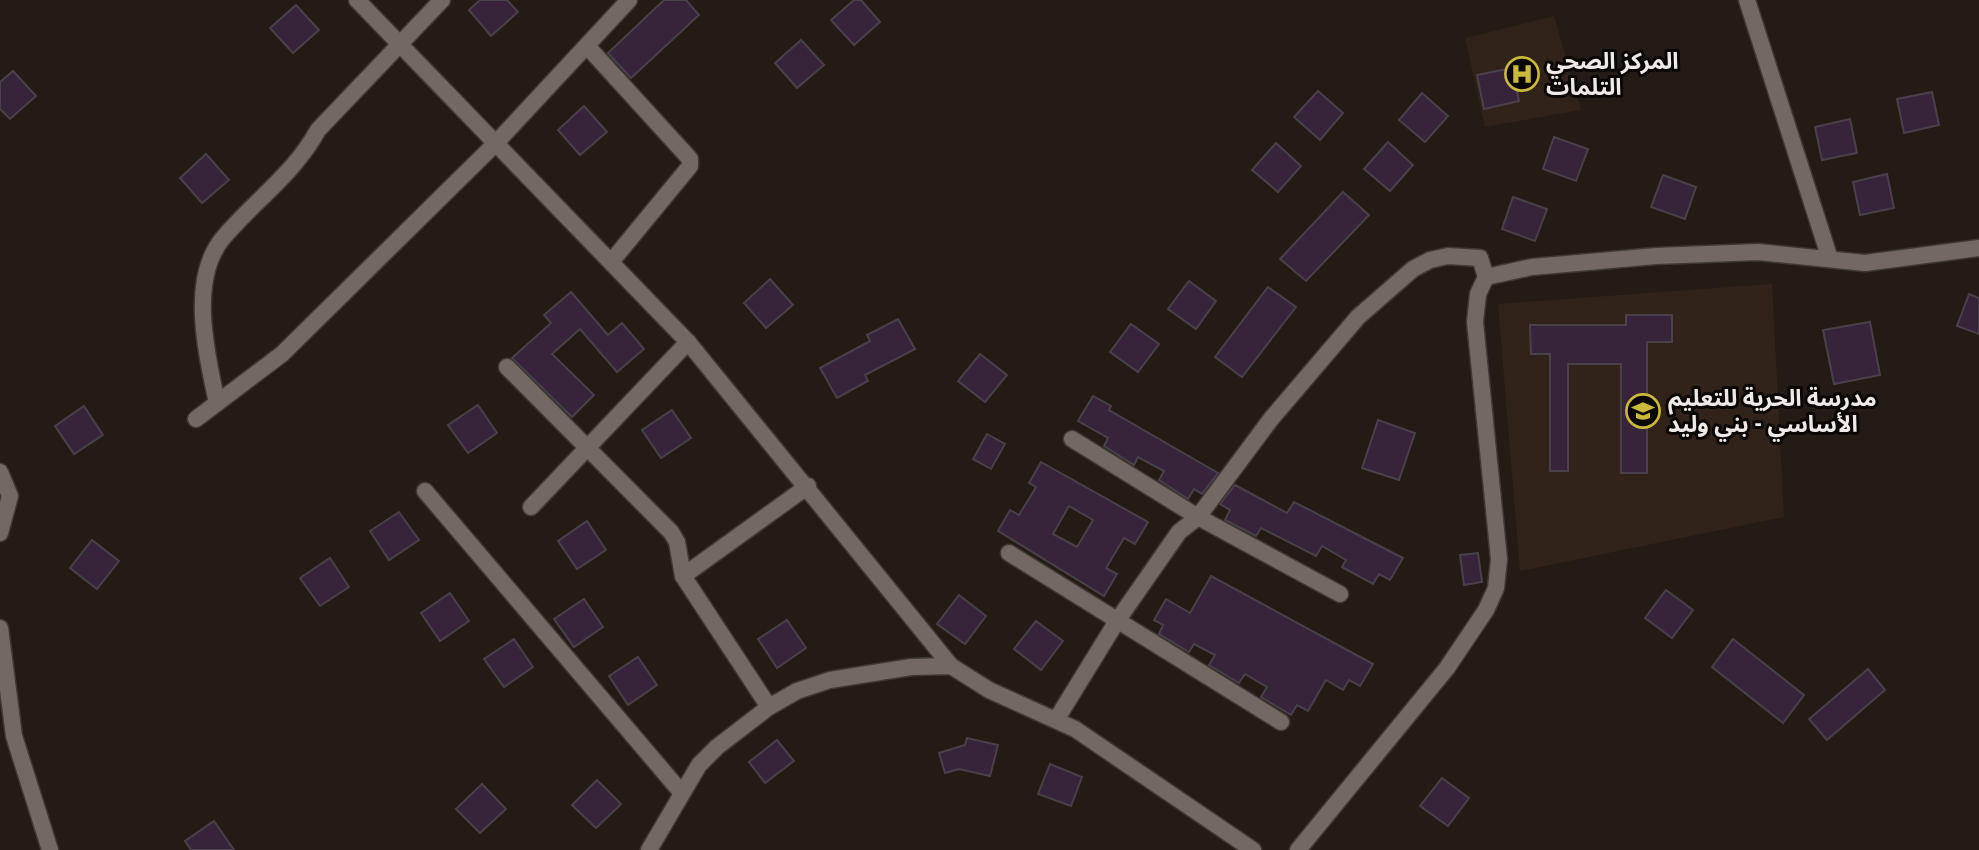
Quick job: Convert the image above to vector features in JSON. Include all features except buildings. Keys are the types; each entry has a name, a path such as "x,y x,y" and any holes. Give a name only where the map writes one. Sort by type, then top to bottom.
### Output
{"street":[{"path":"357,0 688,342 808,486 951,666 989,690 1075,729 1253,850"},
{"path":"217,403 204,342 203,312 206,282 214,254 222,239 304,155 318,130 442,0"},
{"path":"196,419 282,354 496,143 629,0"},
{"path":"1747,0 1830,259"},
{"path":"587,46 689,155 691,162 611,262"},
{"path":"1486,277 1532,267 1656,256 1758,252 1865,263 1979,247"},
{"path":"1056,720 1117,621 1179,532 1198,517 1271,419 1358,317 1413,270 1430,260 1448,256 1480,258 1486,277 1478,294 1475,322 1499,559 1496,588 1486,610 1447,668 1298,850"},
{"path":"531,508 688,342"},
{"path":"507,367 671,532 677,542 683,576 769,707"},
{"path":"1072,439 1198,517 1340,594"},
{"path":"0,472 10,496 0,533"},
{"path":"683,576 808,486"},
{"path":"425,491 681,792"},
{"path":"1009,553 1281,722"},
{"path":"0,628 14,736 50,850"},
{"path":"649,850 699,765 717,747 769,707 797,691 830,680 911,667 951,666"}],"shaded area":[{"name":"المركز الصحي التلمات","path":"1554,16 1581,110 1485,127 1465,38"},
{"name":"مدرسة الحرية للتعليم الأساسي - بني وليد","path":"1772,284 1784,517 1520,571 1498,304"}],"place":[{"name":"المركز الصحي التلمات","path":"1522,74"},
{"name":"مدرسة الحرية للتعليم الأساسي - بني وليد","path":"1643,411"}]}
